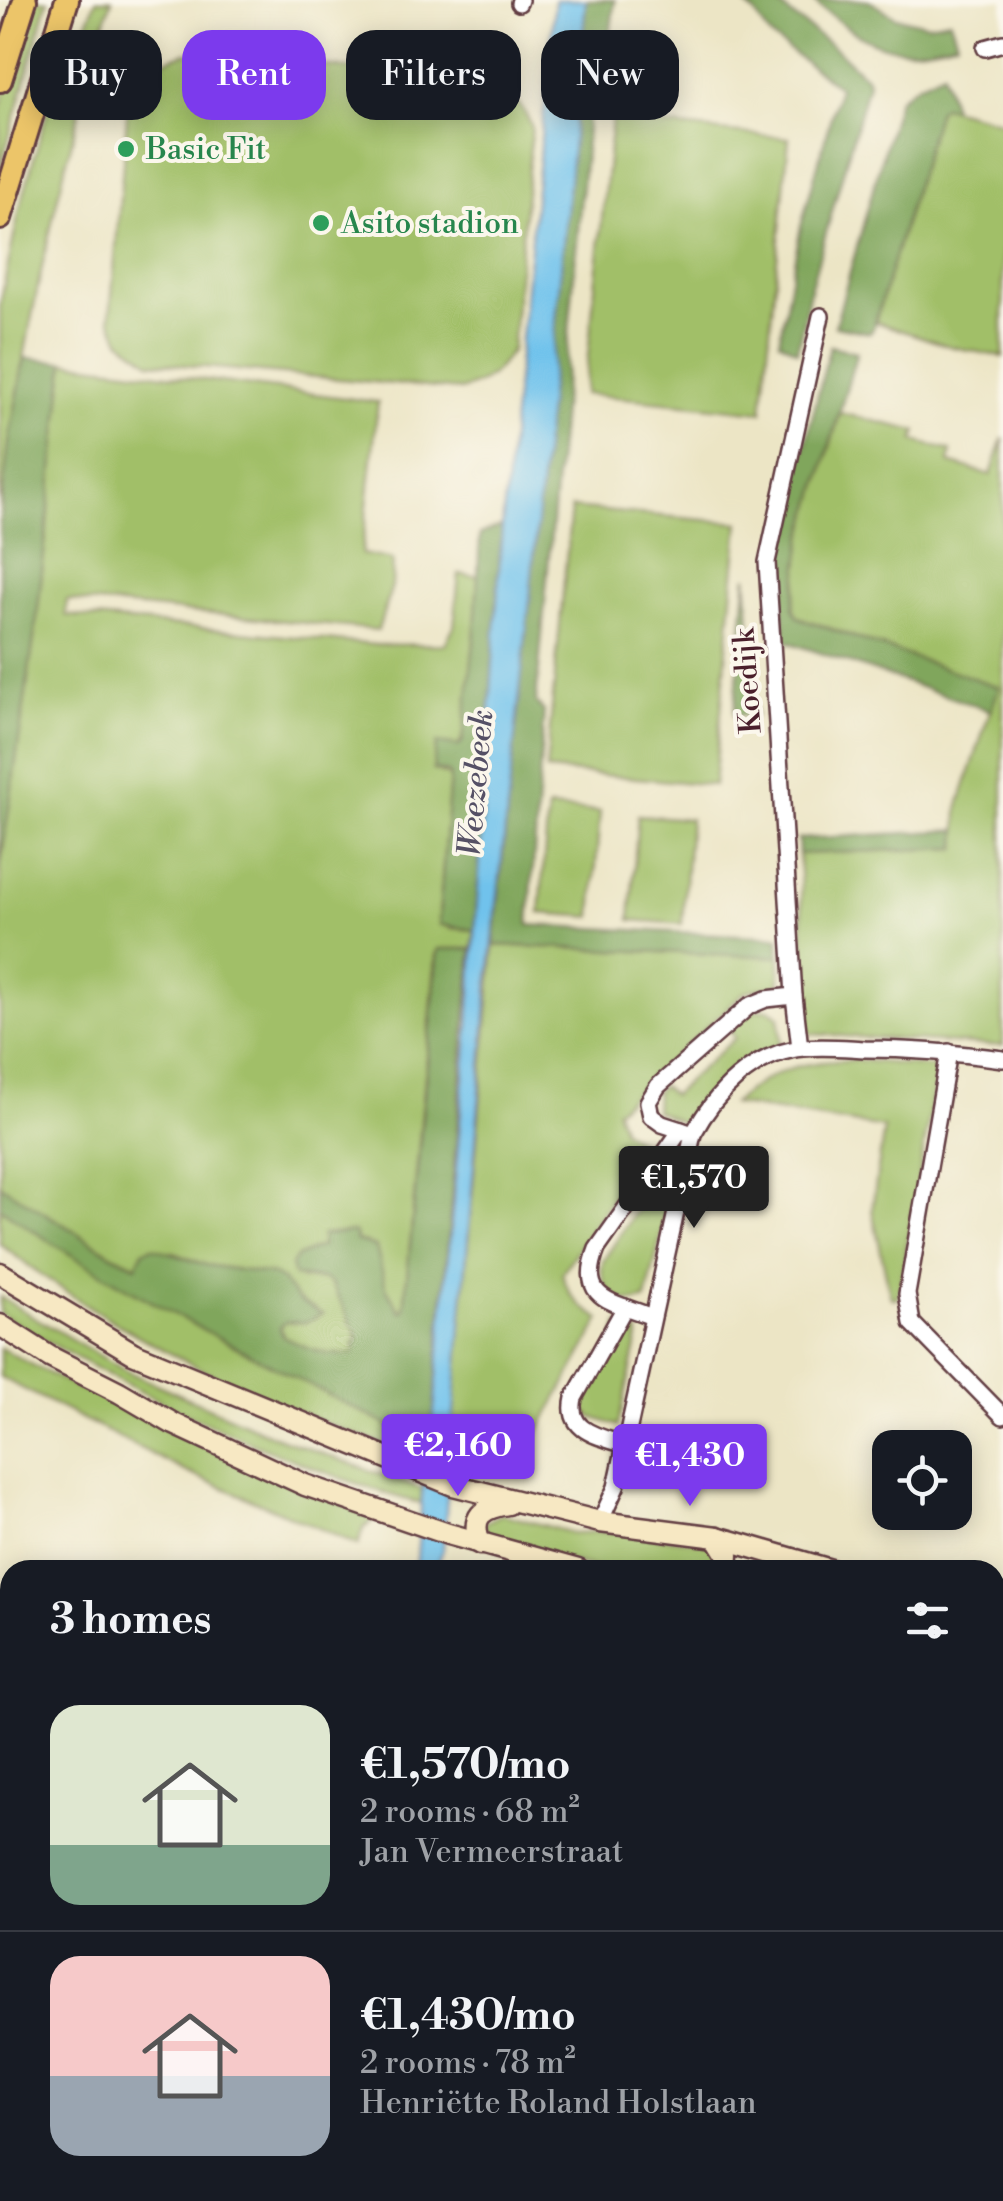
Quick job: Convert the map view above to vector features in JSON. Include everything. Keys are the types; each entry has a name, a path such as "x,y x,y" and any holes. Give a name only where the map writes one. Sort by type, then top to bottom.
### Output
{"main road":[{"path":"0,80 26,0"},
{"path":"0,218 67,0"},
{"path":"0,1274 133,1352 454,1485 610,1524 717,1537 796,1560"},
{"path":"0,1325 172,1424 305,1486 540,1560"},
{"path":"480,1544 476,1526 480,1512 514,1502"},
{"path":"717,1537 728,1560"}],"street":[{"path":"985,48 1003,43"},
{"name":"Koedijk","path":"800,1048 767,562 821,316"},
{"path":"687,1132 651,1116 648,1102 658,1086 749,1006 766,999 794,996"},
{"path":"652,1318 596,1293 589,1282 589,1267 596,1249 730,1082 756,1066 800,1048 948,1052 1003,1059"},
{"path":"948,1052 907,1294 908,1311 924,1337 1003,1416"},
{"path":"610,1524 687,1132"},
{"path":"625,1307 574,1398 571,1412 574,1422 625,1444"}],"green space":[{"path":"34,0 48,0 40,30 30,30 30,64 0,170 0,107"},
{"path":"96,0 112,0 102,30 84,30"},
{"path":"586,0 615,0 611,30 583,30"},
{"path":"739,0 772,0 836,49 867,78 868,84 811,286 797,351 779,341 801,226 839,87 770,36 754,12"},
{"path":"812,0 868,0 896,17 927,24 950,20 957,41 912,49 878,44 847,27"},
{"name":"Asito stadion","path":"182,55 182,120 326,120 326,66 346,68 346,120 521,120 521,107 532,127 512,349 497,370 478,384 460,390 150,362 120,340 110,318 127,120 162,120 162,62"},
{"path":"943,72 953,108 943,106 938,110 873,329 870,333 835,326 898,99"},
{"path":"943,106 1003,122 1003,357 952,347 875,322 938,110"},
{"path":"45,120 77,120 41,271 0,516 0,304 20,207"},
{"path":"574,120 588,120 536,703 544,711 529,925 779,937 780,957 494,945"},
{"path":"612,120 789,138 762,412 584,394"},
{"path":"830,346 857,352 803,537 793,608 798,617 807,621 999,687 991,711 785,641 780,570 796,482"},
{"path":"25,358 65,362 37,617 0,869 0,517 10,434"},
{"path":"65,362 378,402 362,554 393,560 392,586 378,630 67,600 66,615 377,645 445,644 454,626 459,574 479,576 467,726 459,746 433,770 450,776 439,918 449,928 475,930 472,949 438,949 436,954 404,1310 402,1313 386,1288 367,1243 331,1244 297,1257 301,1279 325,1279 345,1303 356,1335 354,1353 317,1351 283,1336 280,1328 285,1322 306,1322 322,1314 298,1300 273,1275 206,1265 172,1252 137,1266 0,1185 0,869 37,617"},
{"path":"840,413 917,431 914,441 951,451 949,463 991,475 1003,438 1003,1046 810,1034 808,1029 799,854 957,848 958,808 998,687 798,617 793,608 803,537"},
{"path":"571,508 739,523 714,785 546,770"},
{"path":"502,526 475,930 440,925 450,776 433,770 437,743 459,746 463,740 475,632 480,534"},
{"path":"747,576 756,716 734,715"},
{"path":"548,808 600,812 592,917 540,913"},
{"path":"638,815 690,819 682,924 630,920"},
{"path":"958,830 957,848 799,854 798,839"},
{"path":"494,945 780,957 780,983 744,993 616,1110 623,1130 647,1146 562,1273 576,1300 601,1319 523,1460 452,1430"},
{"path":"438,949 472,949 433,1422 411,1433 396,1430 96,1270 0,1208 0,1185 136,1266 143,1251 152,1247 206,1265 273,1275 298,1300 322,1314 306,1322 285,1322 280,1328 283,1336 317,1351 354,1353 358,1336 331,1283 294,1276 291,1265 297,1257 321,1246 322,1235 354,1232 357,1241 376,1247 386,1288 401,1312 404,1310"},
{"path":"769,1009 779,1016 781,1042 719,1085 691,1124 655,1111 656,1091 662,1086 672,1095 735,1038 727,1027 755,1010"},
{"path":"858,1060 934,1067 937,1071 898,1298 891,1298 872,1210 884,1128 732,1104 790,1068"},
{"path":"676,1154 679,1161 646,1299 620,1299 603,1279 603,1261 671,1156"},
{"path":"0,1208 106,1276 396,1430 411,1433 433,1422 425,1458 257,1395 99,1313 0,1244"},
{"path":"0,1297 126,1371 274,1436 422,1489 421,1504 311,1467 152,1397 0,1314"},
{"path":"619,1324 639,1333 618,1426 591,1417 584,1410 589,1388"},
{"path":"0,1348 201,1445 377,1517 364,1528 358,1545 189,1473 0,1377"},
{"path":"502,1514 573,1533 609,1531 709,1543 717,1550 718,1560 563,1560 488,1540 484,1523"}],"water":[{"path":"555,0 586,0 583,30 552,30"},
{"path":"543,120 575,120 529,608 489,977 443,1550 439,1560 417,1560 469,1025 502,526"}],"place":[{"name":"Basic Fit","path":"126,149"},
{"name":"Asito stadion","path":"321,223"}],"water label":[{"name":"Weezebeek","path":"475,783"}]}
